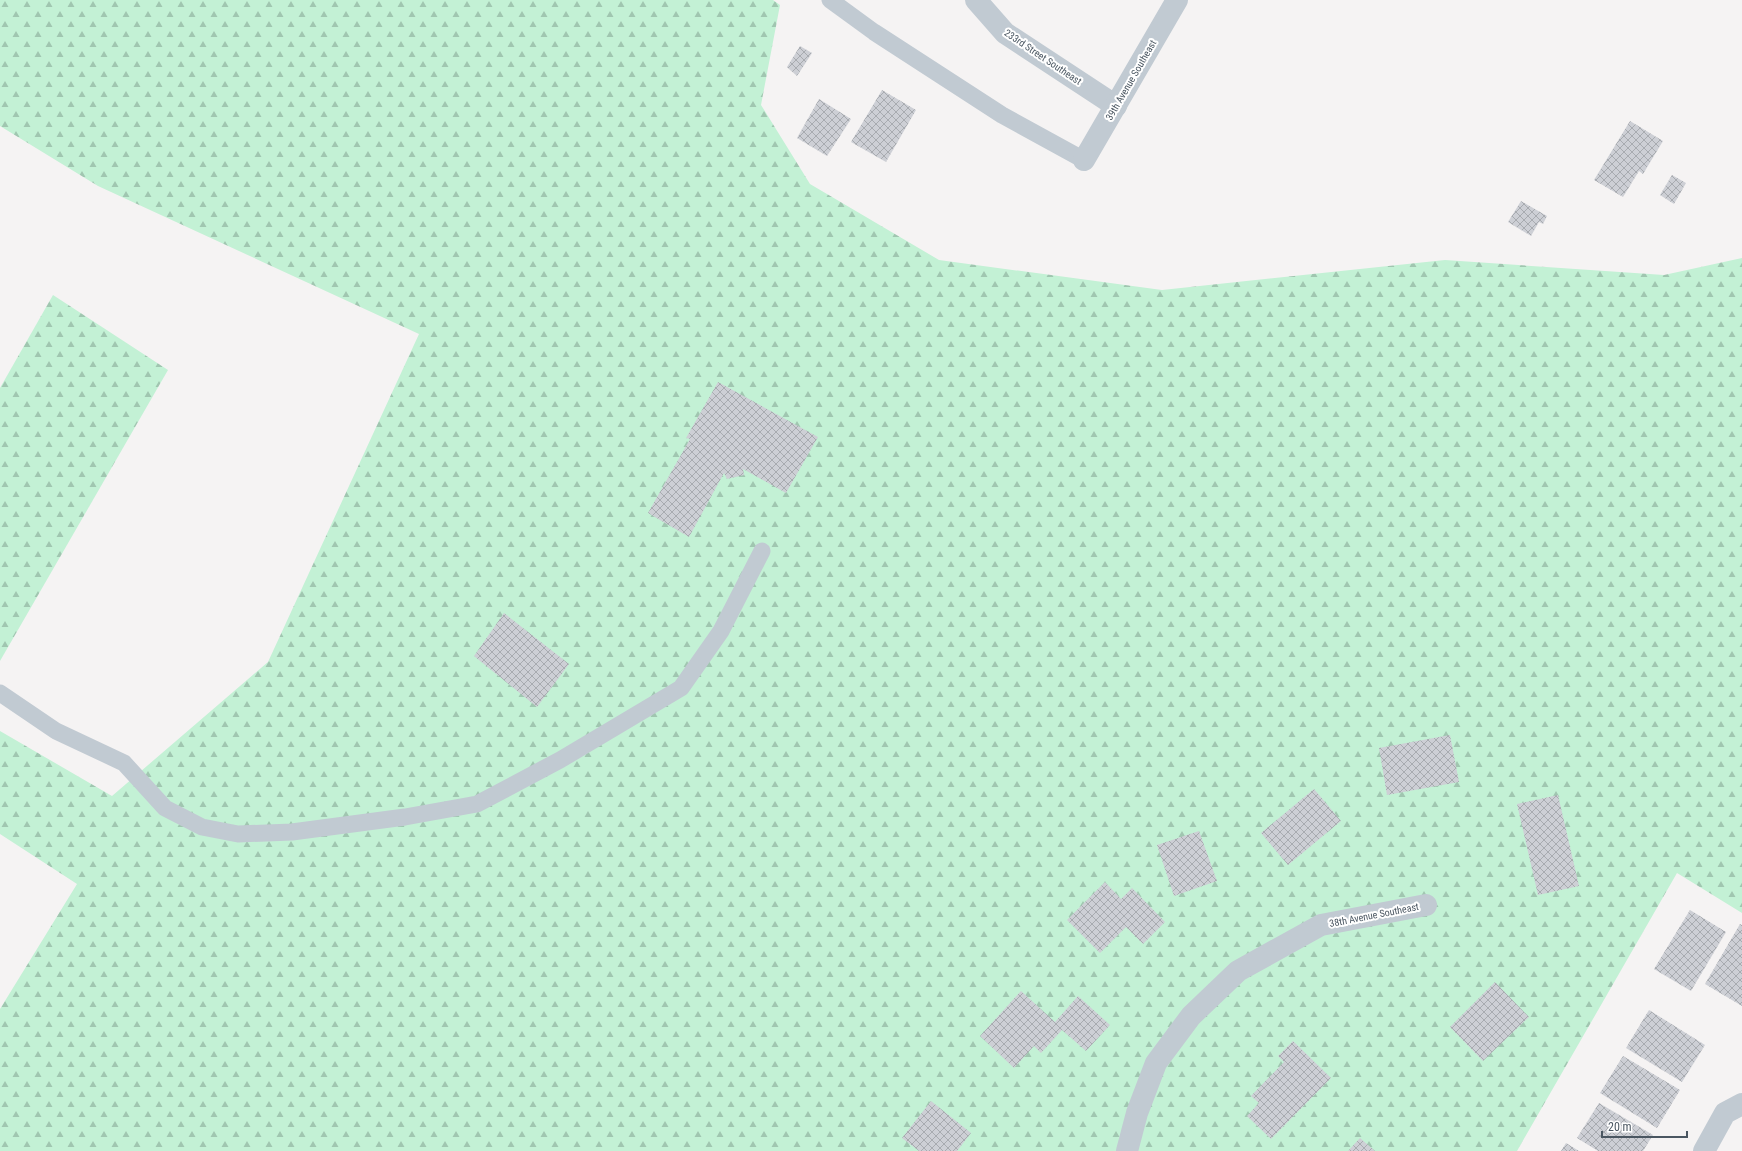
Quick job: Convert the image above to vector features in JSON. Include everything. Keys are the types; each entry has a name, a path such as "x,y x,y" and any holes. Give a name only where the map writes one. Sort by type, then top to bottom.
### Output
{"street":[{"name":"233rd Street Southeast","path":"976,0 1005,33 1116,106"},
{"name":"39th Avenue Southeast","path":"1084,160 1177,0"},
{"name":"38th Avenue Southeast","path":"1128,1151 1137,1113 1156,1063 1191,1016 1238,971 1321,925 1426,905"},
{"path":"1704,1151 1725,1113 1742,1104"}],"lane":[{"path":"830,0 874,32 1002,115 1084,160"},
{"path":"0,693 56,731 124,763 165,808 202,827 238,834 292,832 405,818 477,804 560,760 682,688 721,631 762,551"}],"green space":[{"path":"0,0 773,0 780,5 761,105 810,184 939,260 1162,290 1445,260 1664,275 1742,258 1742,913 1677,873 1517,1151 0,1151 0,1009 77,884 0,834 0,731 112,796 268,662 419,334 98,186 0,126"},
{"path":"53,295 168,370 0,661 0,388"}],"building":[{"path":"800,46 812,53 797,76 787,67"},
{"path":"882,90 916,110 886,162 851,142"},
{"path":"819,99 851,119 827,156 797,138"},
{"path":"1630,121 1663,141 1643,174 1639,171 1623,197 1594,180"},
{"path":"1672,175 1686,183 1674,204 1660,195"},
{"path":"1521,201 1547,216 1543,224 1539,222 1531,236 1508,222"},
{"path":"718,382 818,437 786,493 743,469 744,475 727,479 724,473 689,537 648,513 690,439 686,438"},
{"path":"504,613 569,664 537,707 474,656"},
{"path":"1450,735 1459,782 1387,795 1379,748"},
{"path":"1314,789 1341,821 1288,865 1261,833"},
{"path":"1558,795 1579,886 1538,895 1517,804"},
{"path":"1199,831 1217,881 1174,896 1157,845"},
{"path":"1105,882 1121,899 1132,888 1165,922 1143,944 1126,927 1100,953 1067,920"},
{"path":"1690,910 1726,932 1691,991 1654,969"},
{"path":"1740,924 1742,925 1742,1006 1705,984"},
{"path":"1495,982 1529,1017 1483,1061 1450,1027"},
{"path":"1021,991 1055,1022 1078,996 1110,1025 1086,1051 1062,1030 1041,1053 1034,1046 1014,1068 980,1036"},
{"path":"1649,1010 1705,1045 1682,1082 1626,1048"},
{"path":"1293,1041 1331,1078 1271,1139 1247,1116 1259,1103 1251,1096 1284,1062 1278,1056"},
{"path":"1623,1056 1680,1090 1657,1128 1600,1093"},
{"path":"931,1101 971,1133 957,1151 919,1151 902,1138"},
{"path":"1599,1103 1653,1135 1643,1151 1598,1151 1577,1138"},
{"path":"1360,1138 1375,1151 1348,1151"},
{"path":"1566,1143 1579,1151 1561,1151"}]}
